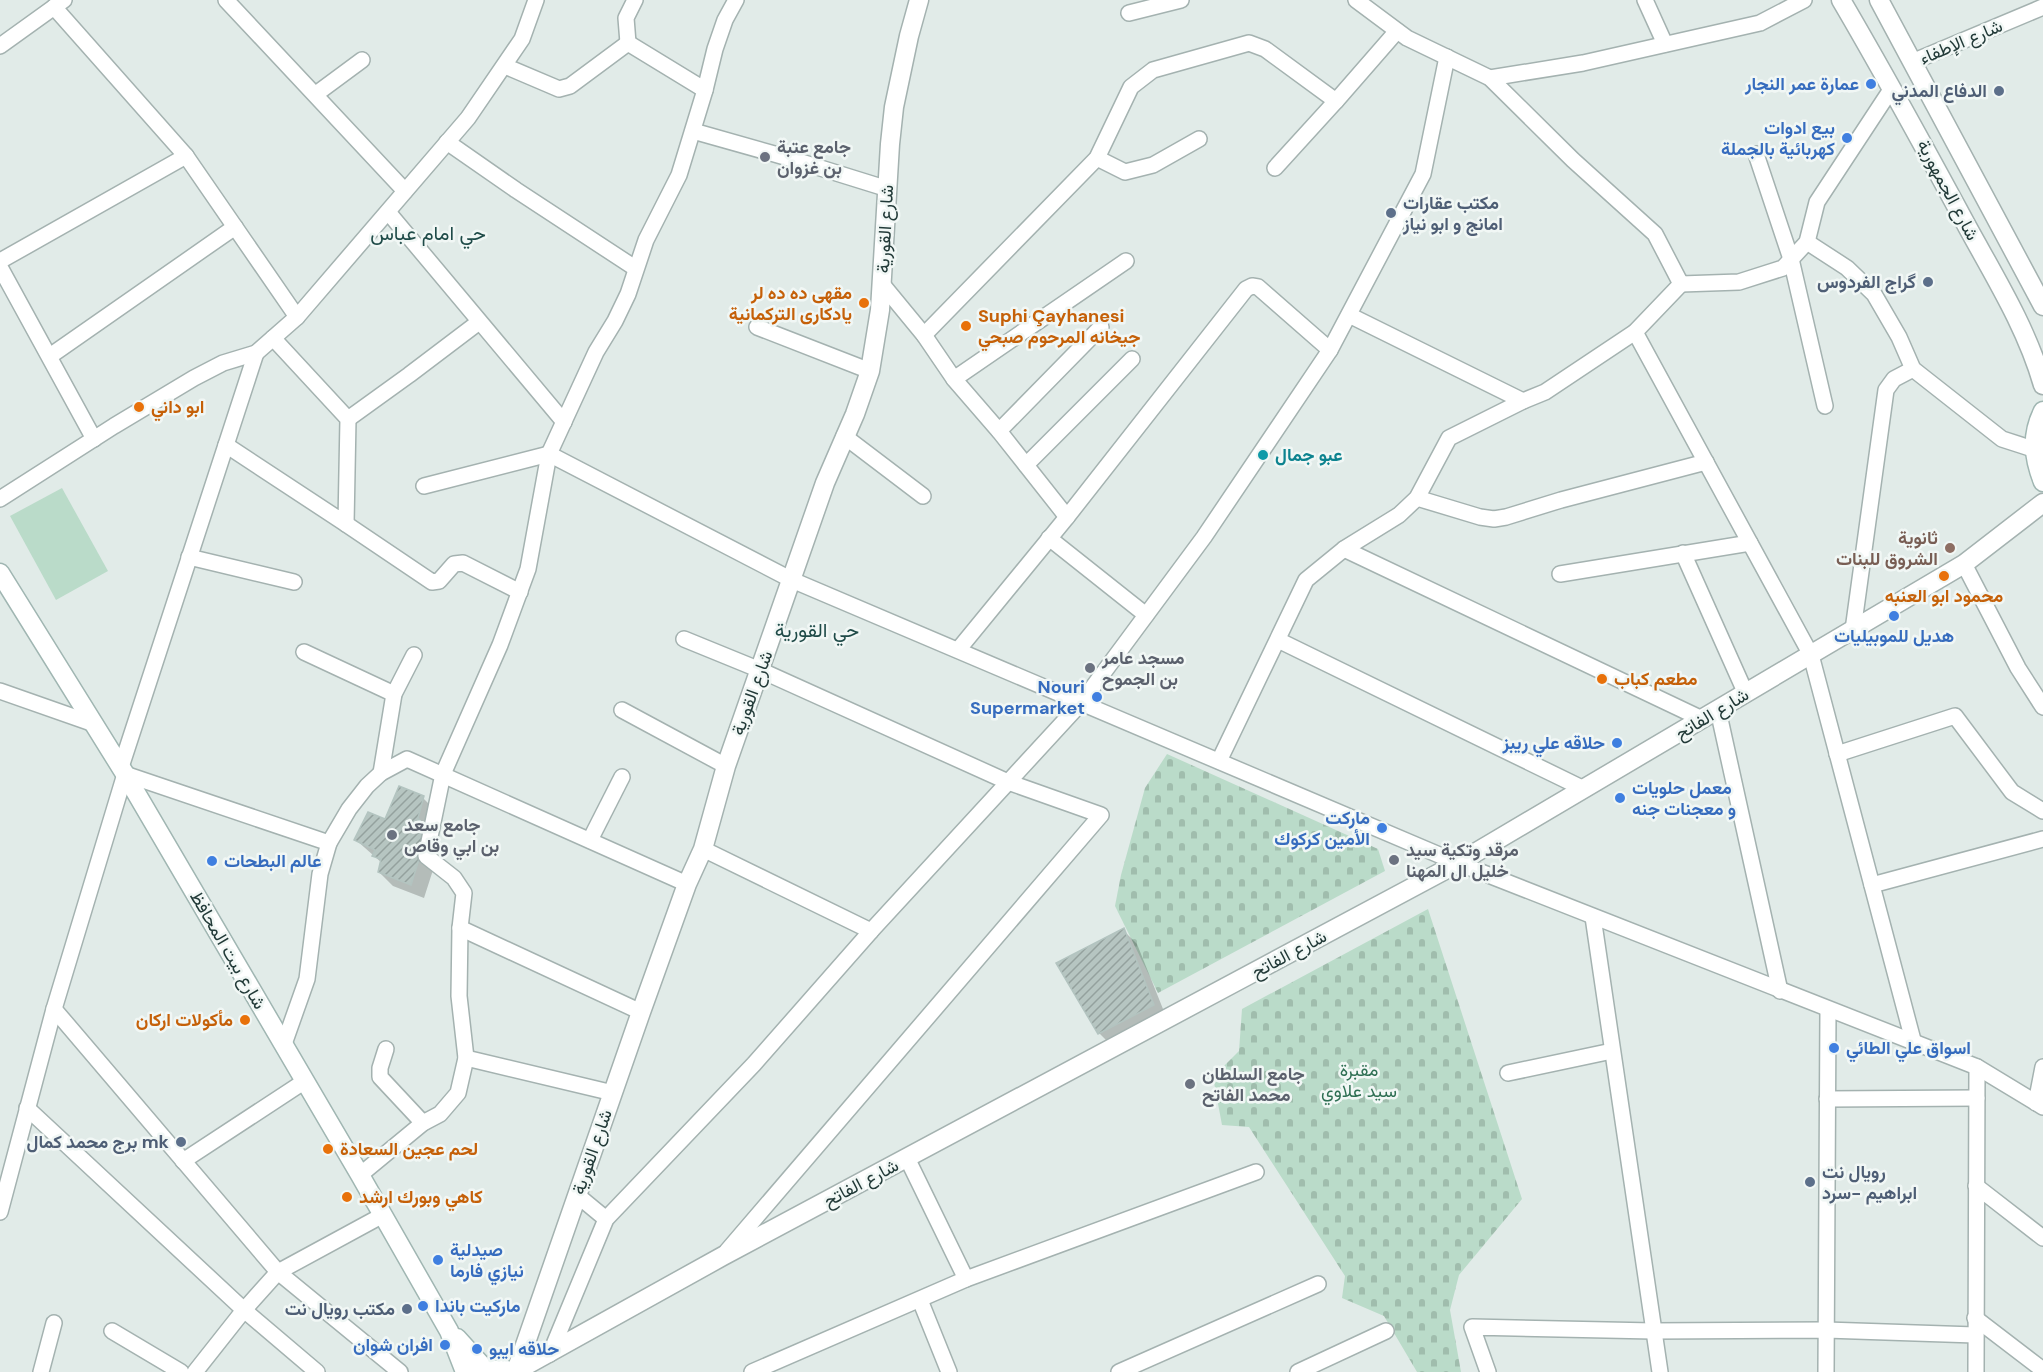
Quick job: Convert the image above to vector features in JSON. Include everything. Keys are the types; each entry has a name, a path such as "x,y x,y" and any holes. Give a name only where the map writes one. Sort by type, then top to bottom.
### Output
{"street":[{"path":"226,0 405,191"},
{"path":"0,499 194,378 224,363 256,353 297,317 468,118 522,39 536,0"},
{"path":"628,43 626,18 635,0"},
{"path":"360,1175 423,1124 441,1114 458,1093 466,1058 459,996 460,928 464,901 462,890 454,878 426,856 443,774 500,645 528,570 549,454 596,352 620,312 657,215 679,175 719,35 736,0"},
{"name":"شارع القورية","path":"516,1372 612,1093 687,884 703,849 726,766 825,483 855,414 870,371 877,337 882,284 894,107 919,0"},
{"path":"1129,13 1181,0"},
{"path":"1356,0 1407,38 1490,78 1573,160 1654,234 1681,284"},
{"path":"1645,0 1665,44"},
{"path":"1490,78 1583,63 1760,22 1804,0"},
{"name":"شارع الجمهورية","path":"1841,0 1892,88 2014,312 2032,352 2043,385"},
{"name":"شارع الجمهورية","path":"1879,0 2043,306"},
{"path":"0,46 59,3 186,156 297,317"},
{"name":"شارع الإطفاء","path":"1912,62 2043,7"},
{"path":"1275,168 1397,31"},
{"path":"505,66 560,89 570,86 628,43"},
{"path":"628,43 705,90"},
{"path":"924,335 1097,158 1131,87 1153,70 1249,43 1264,49 1336,101"},
{"path":"550,1354 606,1219 754,1064 871,931 1081,702 1204,537 1330,350 1423,174 1447,57"},
{"path":"316,94 362,60"},
{"path":"1220,761 1306,580 1344,549 1400,515 1417,498 1449,438 1545,392 1635,332 1681,284 1739,282 1783,268 1807,242 1817,202 1892,88"},
{"path":"693,131 888,189"},
{"path":"1097,158 1125,172 1153,165 1199,140"},
{"path":"447,142 635,268"},
{"path":"1756,154 1791,259 1825,406"},
{"path":"0,261 186,156"},
{"path":"388,212 564,422"},
{"path":"50,356 235,227"},
{"path":"1807,242 1847,268 1874,294 1899,337 1913,369 2002,439 2033,448"},
{"path":"954,379 1126,261"},
{"path":"0,267 94,439"},
{"path":"882,284 924,335 954,379 1067,516"},
{"path":"958,650 1246,289 1252,286 1258,287 1330,350"},
{"path":"1349,315 1523,401"},
{"path":"348,419 479,322"},
{"path":"757,327 870,371"},
{"path":"999,431 1101,327"},
{"path":"1635,332 1810,655 1914,1044"},
{"path":"273,338 348,419 346,524"},
{"path":"1,1202 123,770 189,557 256,353"},
{"path":"1026,465 1132,359"},
{"path":"1853,630 1886,390 1894,379 1913,369"},
{"path":"2043,411 2037,424 2033,448 2036,465 2043,482"},
{"path":"844,436 923,496"},
{"path":"226,445 432,582 439,581 454,564 463,563 520,592"},
{"path":"424,486 549,454 792,579 1458,863 1977,1067 2039,1105 2043,1067"},
{"path":"1417,498 1494,519 1706,462"},
{"name":"شارع الفاتح","path":"516,1372 723,1256 1458,863 1964,564 2043,503"},
{"path":"1049,538 1146,615"},
{"path":"1560,574 1749,543"},
{"path":"1344,549 1710,715 1780,991"},
{"path":"1683,553 1746,694"},
{"path":"189,557 294,582"},
{"path":"1964,564 2018,668 2043,707"},
{"name":"شارع بيت المحافظ","path":"0,573 123,770 450,1330"},
{"path":"684,639 760,670 1008,782 1101,815 723,1256"},
{"path":"1278,640 1584,789"},
{"path":"304,652 394,694"},
{"path":"381,772 394,694 414,655"},
{"path":"0,692 94,724"},
{"path":"622,710 726,766"},
{"path":"1837,754 1955,716 2012,792 2043,811"},
{"path":"284,1044 307,979 320,874 329,843 349,809 381,772 407,759 687,884"},
{"path":"123,770 329,843"},
{"path":"590,840 621,777"},
{"path":"1872,885 2043,839"},
{"path":"703,849 871,931"},
{"path":"1593,917 1660,1372"},
{"path":"460,928 641,1012"},
{"path":"54,1009 278,1272 400,1372"},
{"path":"1826,1372 1828,1010"},
{"path":"386,1049 380,1068 380,1077 423,1124"},
{"path":"1508,1073 1612,1051"},
{"path":"466,1058 612,1093"},
{"path":"1976,1372 1977,1067"},
{"path":"183,1161 305,1081"},
{"path":"1827,1099 1977,1098"},
{"path":"27,1108 243,1310 317,1372"},
{"path":"907,1158 966,1279"},
{"path":"752,1372 966,1279 1256,1172"},
{"path":"1976,1186 2043,1238"},
{"path":"577,1195 606,1219"},
{"path":"195,1372 243,1310 278,1272 383,1215"},
{"path":"1119,1372 1318,1284"},
{"path":"920,1300 949,1372"},
{"path":"1975,1318 2043,1370"},
{"path":"41,1372 54,1323"},
{"path":"1488,1372 1472,1327 1653,1332 1826,1330 1975,1335"},
{"path":"450,1330 483,1371 501,1369 516,1372"},
{"path":"450,1330 465,1372"},
{"path":"112,1331 181,1372"},
{"path":"1298,1372 1386,1331"}],"green space":[{"path":"62,488 108,571 56,600 10,516"},
{"path":"1167,754 1378,849 1385,871 1158,993 1115,906 1121,875 1145,788"},
{"name":"مقبرة سيد علاوي","path":"1428,909 1522,1199 1459,1275 1450,1310 1461,1372 1417,1372 1384,1316 1342,1298 1345,1276 1249,1127 1222,1125 1213,1077 1239,1051 1242,1009"}],"building":[{"name":"جامع سعد بن ابي وقاص","path":"399,786 424,796 418,818 428,830 411,885 378,872 381,859 372,856 375,850 354,840 368,812 385,819"},
{"path":"1124,928 1154,1005 1098,1034 1056,963"}],"place":[{"name":"عمارة عمر النجار","path":"1871,84"},
{"name":"الدفاع المدني","path":"1999,91"},
{"name":"بيع ادوات كهربائية بالجملة","path":"1847,138"},
{"name":"جامع عتبة بن غزوان","path":"765,157"},
{"name":"مكتب عقارات امانج و ابو نياز","path":"1391,213"},
{"name":"گراج الفردوس","path":"1928,282"},
{"name":"مقهى ده ده لر يادكارى التركمانية","path":"864,303"},
{"name":"Suphi Çayhanesi جيخانه المرحوم صبحي","path":"966,326"},
{"name":"ابو داني","path":"139,407"},
{"name":"عبو جمال","path":"1263,455"},
{"name":"ثانوية الشروق للبنات","path":"1950,548"},
{"name":"محمود ابو العنبه","path":"1944,576"},
{"name":"هديل للموبيليات","path":"1894,616"},
{"name":"مسجد عامر بن الجموح","path":"1090,668"},
{"name":"مطعم كباب","path":"1602,679"},
{"name":"Nouri Supermarket","path":"1097,697"},
{"name":"حلاقه علي ريبز","path":"1617,743"},
{"name":"معمل حلويات و معجنات جنه","path":"1620,798"},
{"name":"ماركت الأمين كركوك","path":"1382,828"},
{"name":"جامع سعد بن ابي وقاص","path":"392,835"},
{"name":"مرقد وتكية سيد خليل ال المهنا","path":"1394,860"},
{"name":"عالم البطحات","path":"212,861"},
{"name":"مأكولات اركان","path":"245,1020"},
{"name":"اسواق علي الطائي","path":"1834,1048"},
{"name":"جامع السلطان محمد الفاتح","path":"1190,1084"},
{"name":"برج محمد كمال mk","path":"181,1142"},
{"name":"لحم عجين السعادة","path":"328,1149"},
{"name":"رويال نت ابراهيم -سرد","path":"1810,1182"},
{"name":"كاهي وبورك ارشد","path":"347,1197"},
{"name":"صيدلية نيازي فارما","path":"438,1260"},
{"name":"ماركيت باندا","path":"423,1306"},
{"name":"مكتب رويال نت","path":"407,1309"},
{"name":"افران شوان","path":"445,1345"},
{"name":"حلاقه ايبو","path":"477,1349"}],"district":[{"name":"حي امام عباس","path":"428,233"},
{"name":"حي القورية","path":"817,630"}]}
